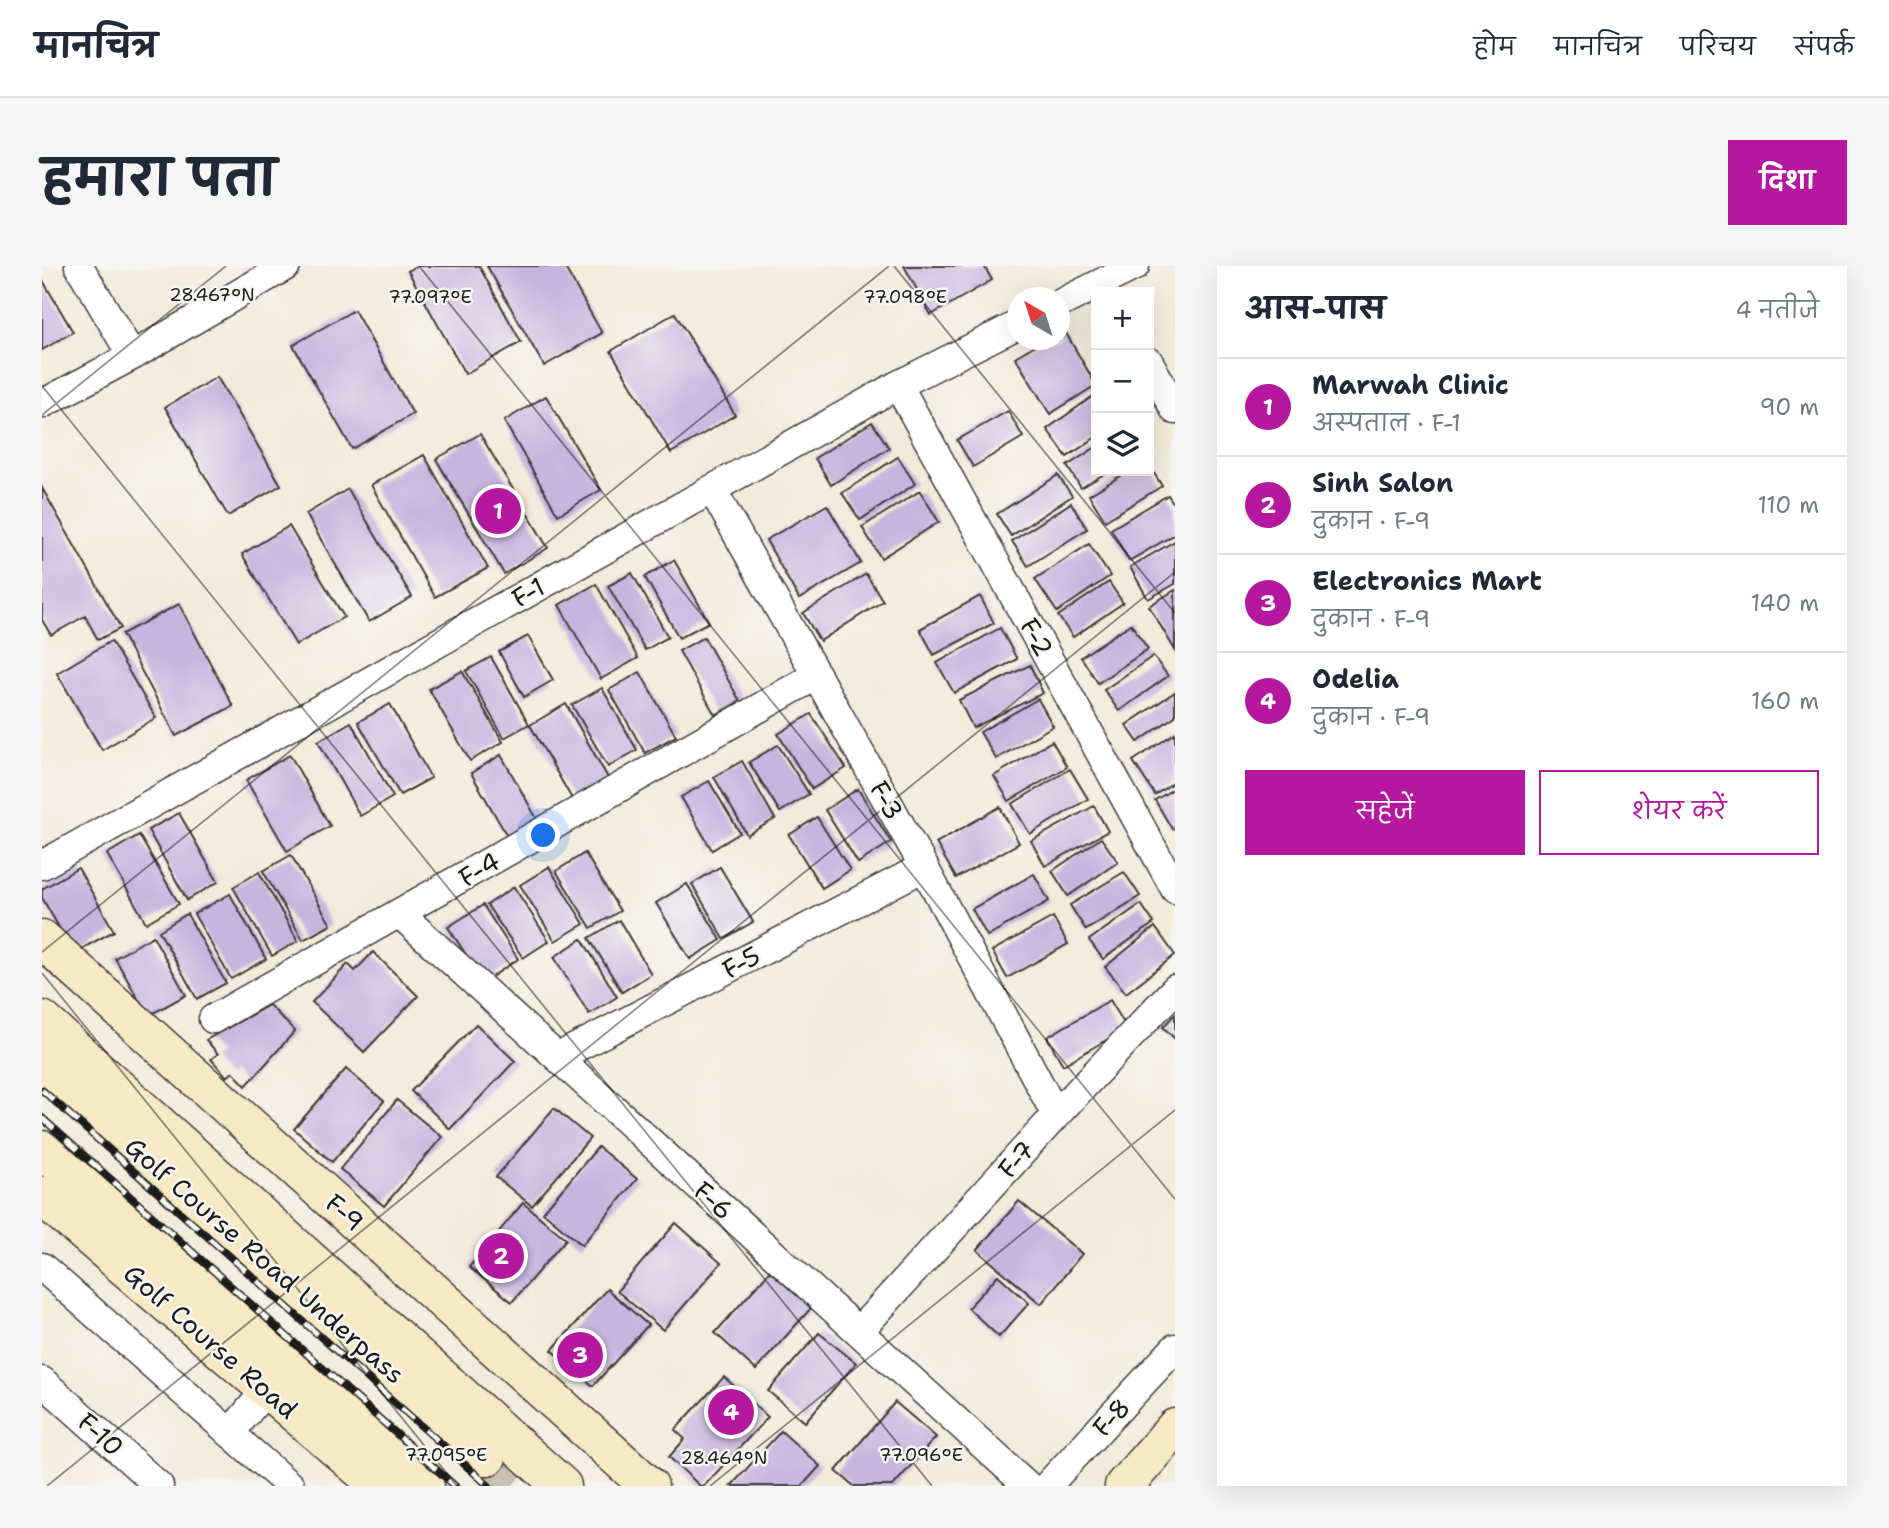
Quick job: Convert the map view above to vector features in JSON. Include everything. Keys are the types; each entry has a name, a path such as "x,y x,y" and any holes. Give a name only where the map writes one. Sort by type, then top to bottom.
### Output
{"street":[{"path":"79,266 132,356"},
{"path":"42,404 132,356 286,266"},
{"path":"1070,298 1135,266"},
{"name":"F-1","path":"42,865 898,385 1007,330"},
{"path":"1154,371 1175,410"},
{"name":"F-2","path":"898,385 1175,889"},
{"name":"F-3","path":"712,489 924,867 1056,1115"},
{"name":"F-4","path":"213,1020 817,675"},
{"name":"F-5","path":"558,1058 924,867"},
{"name":"F-6","path":"400,914 1027,1486"},
{"name":"F-9","path":"42,939 649,1486"},
{"name":"F-7","path":"859,1331 1175,989"},
{"path":"42,1020 562,1486"},
{"name":"Golf Course Road Underpass","path":"42,1063 487,1457"},
{"path":"42,1150 425,1486"},
{"name":"Golf Course Road","path":"42,1196 380,1486"},
{"path":"42,1267 290,1486"},
{"name":"F-8","path":"1047,1486 1175,1348"},
{"name":"F-10","path":"42,1381 159,1486"},
{"path":"230,1433 267,1390"},
{"path":"1124,1486 1175,1428"}],"building":[{"path":"417,266 479,266 521,342 465,374 408,271"},
{"path":"487,266 564,266 602,333 544,366"},
{"path":"904,266 984,266 992,280 931,315"},
{"path":"42,279 73,332 42,350"},
{"path":"354,310 413,414 352,449 293,345"},
{"path":"675,313 735,415 671,453 611,351"},
{"path":"1070,340 1091,376 1091,388 1050,414 1015,357 1027,350 1070,350"},
{"path":"217,377 281,485 228,516 165,407"},
{"path":"546,396 601,490 558,515 504,421"},
{"path":"1091,398 1091,440 1067,457 1047,429"},
{"path":"1008,411 1023,437 973,467 957,440"},
{"path":"872,422 889,448 831,485 815,458"},
{"path":"480,434 548,548 504,574 436,459"},
{"path":"1091,450 1091,476 1101,476 1081,488 1067,466"},
{"path":"424,455 488,568 435,597 371,485"},
{"path":"898,457 915,484 860,520 842,493"},
{"path":"1154,473 1162,486 1105,521 1089,495 1121,476 1154,476"},
{"path":"1058,475 1072,496 1011,536 997,514"},
{"path":"42,488 121,628 98,640 85,616 51,635 42,620"},
{"path":"348,489 412,597 369,622 306,514"},
{"path":"920,491 939,522 881,558 862,527"},
{"path":"1168,495 1175,506 1175,534 1129,561 1111,529"},
{"path":"1071,503 1087,529 1028,566 1012,541"},
{"path":"827,505 861,563 799,599 766,540"},
{"path":"289,526 344,617 296,645 242,554"},
{"path":"1175,541 1175,584 1148,599 1130,567"},
{"path":"1089,544 1110,576 1057,612 1035,579"},
{"path":"674,560 709,622 679,638 645,577"},
{"path":"632,573 668,637 645,650 608,586"},
{"path":"866,574 883,601 820,641 803,613"},
{"path":"1109,582 1123,603 1073,637 1058,616"},
{"path":"596,584 638,658 601,679 559,605"},
{"path":"1175,590 1175,650 1149,606"},
{"path":"980,596 994,623 934,655 920,629"},
{"path":"179,604 233,706 176,736 122,634"},
{"path":"1131,624 1148,649 1098,683 1081,657"},
{"path":"1000,628 1017,659 954,693 937,663"},
{"path":"528,636 553,680 524,697 499,652"},
{"path":"704,637 740,701 715,715 679,651"},
{"path":"111,641 156,718 102,750 57,673"},
{"path":"1153,656 1168,676 1119,711 1104,690"},
{"path":"491,657 529,724 504,738 466,671"},
{"path":"1030,665 1043,693 973,728 959,700"},
{"path":"462,671 503,742 470,761 429,689"},
{"path":"640,672 676,736 645,753 609,690"},
{"path":"602,688 637,750 608,767 572,705"},
{"path":"1175,692 1175,716 1138,742 1126,725"},
{"path":"1038,699 1053,726 996,759 980,732"},
{"path":"390,704 431,778 400,795 358,722"},
{"path":"566,704 608,778 572,799 530,725"},
{"path":"811,714 846,768 812,789 778,734"},
{"path":"351,722 393,797 360,816 318,741"},
{"path":"1175,733 1175,781 1155,795 1133,761"},
{"path":"1052,741 1067,767 1009,801 994,776"},
{"path":"778,745 809,794 780,812 749,762"},
{"path":"290,755 330,826 287,851 246,780"},
{"path":"501,755 537,819 507,836 471,773"},
{"path":"742,761 775,819 747,835 714,777"},
{"path":"1070,769 1088,799 1030,834 1012,804"},
{"path":"709,781 740,833 712,850 681,797"},
{"path":"1175,788 1175,828 1172,829 1155,800"},
{"path":"858,789 891,842 858,863 825,810"},
{"path":"1094,806 1108,831 1045,866 1031,841"},
{"path":"1000,807 1019,843 956,878 936,843"},
{"path":"179,813 218,882 187,900 148,830"},
{"path":"817,817 850,870 822,888 789,835"},
{"path":"139,835 179,904 146,923 107,854"},
{"path":"1101,838 1118,862 1068,896 1052,871"},
{"path":"585,853 620,911 591,928 556,871"},
{"path":"291,855 331,925 303,940 263,871"},
{"path":"549,867 584,924 555,941 520,885"},
{"path":"720,867 753,922 724,939 692,884"},
{"path":"78,868 114,931 74,953 42,898 42,889"},
{"path":"259,872 298,941 272,956 233,887"},
{"path":"1124,872 1140,896 1086,930 1070,905"},
{"path":"1034,874 1049,901 987,936 972,909"},
{"path":"687,884 721,940 690,959 656,903"},
{"path":"514,887 549,941 523,958 487,905"},
{"path":"230,894 266,959 231,979 194,914"},
{"path":"1141,904 1154,923 1103,959 1089,940"},
{"path":"483,905 518,959 484,982 448,927"},
{"path":"187,914 226,983 197,999 159,931"},
{"path":"1053,917 1068,944 1007,978 992,951"},
{"path":"619,920 651,974 622,992 589,938"},
{"path":"1155,927 1175,955 1126,993 1105,967"},
{"path":"153,936 186,995 148,1016 115,958"},
{"path":"582,939 617,997 589,1014 554,957"},
{"path":"373,952 418,996 364,1052 312,1002 348,964 355,971"},
{"path":"1110,1000 1127,1028 1063,1065 1047,1037"},
{"path":"269,1005 295,1031 246,1086 233,1072 227,1077 211,1059 218,1054 206,1040"},
{"path":"1175,1014 1175,1039 1163,1027"},
{"path":"476,1024 515,1061 450,1129 411,1091"},
{"path":"346,1069 384,1101 332,1162 294,1129"},
{"path":"397,1100 442,1137 384,1206 340,1169"},
{"path":"554,1108 590,1138 532,1206 496,1177"},
{"path":"598,1147 637,1179 582,1245 543,1212"},
{"path":"1019,1201 1082,1254 1041,1304 977,1250"},
{"path":"523,1203 566,1239 512,1302 469,1267"},
{"path":"676,1223 721,1263 663,1330 617,1291"},
{"path":"770,1271 811,1308 756,1370 715,1333"},
{"path":"998,1275 1029,1303 999,1337 968,1308"},
{"path":"607,1289 648,1325 593,1386 552,1350"},
{"path":"819,1333 856,1363 805,1422 768,1391"},
{"path":"724,1377 768,1417 704,1486 700,1486 669,1457 685,1439 675,1430"},
{"path":"895,1402 936,1437 893,1486 854,1486 836,1471"},
{"path":"781,1431 820,1466 802,1486 731,1486"}],"tunnel":[{"path":"487,1457 520,1486"}],"railway":[{"path":"42,1090 489,1486"},
{"path":"42,1118 455,1486"}],"place":[{"name":"Marwah Clinic","path":"498,511"},
{"name":"Sinh Salon","path":"501,1256"},
{"name":"Electronics Mart","path":"580,1355"},
{"name":"Odelia","path":"731,1412"}]}
